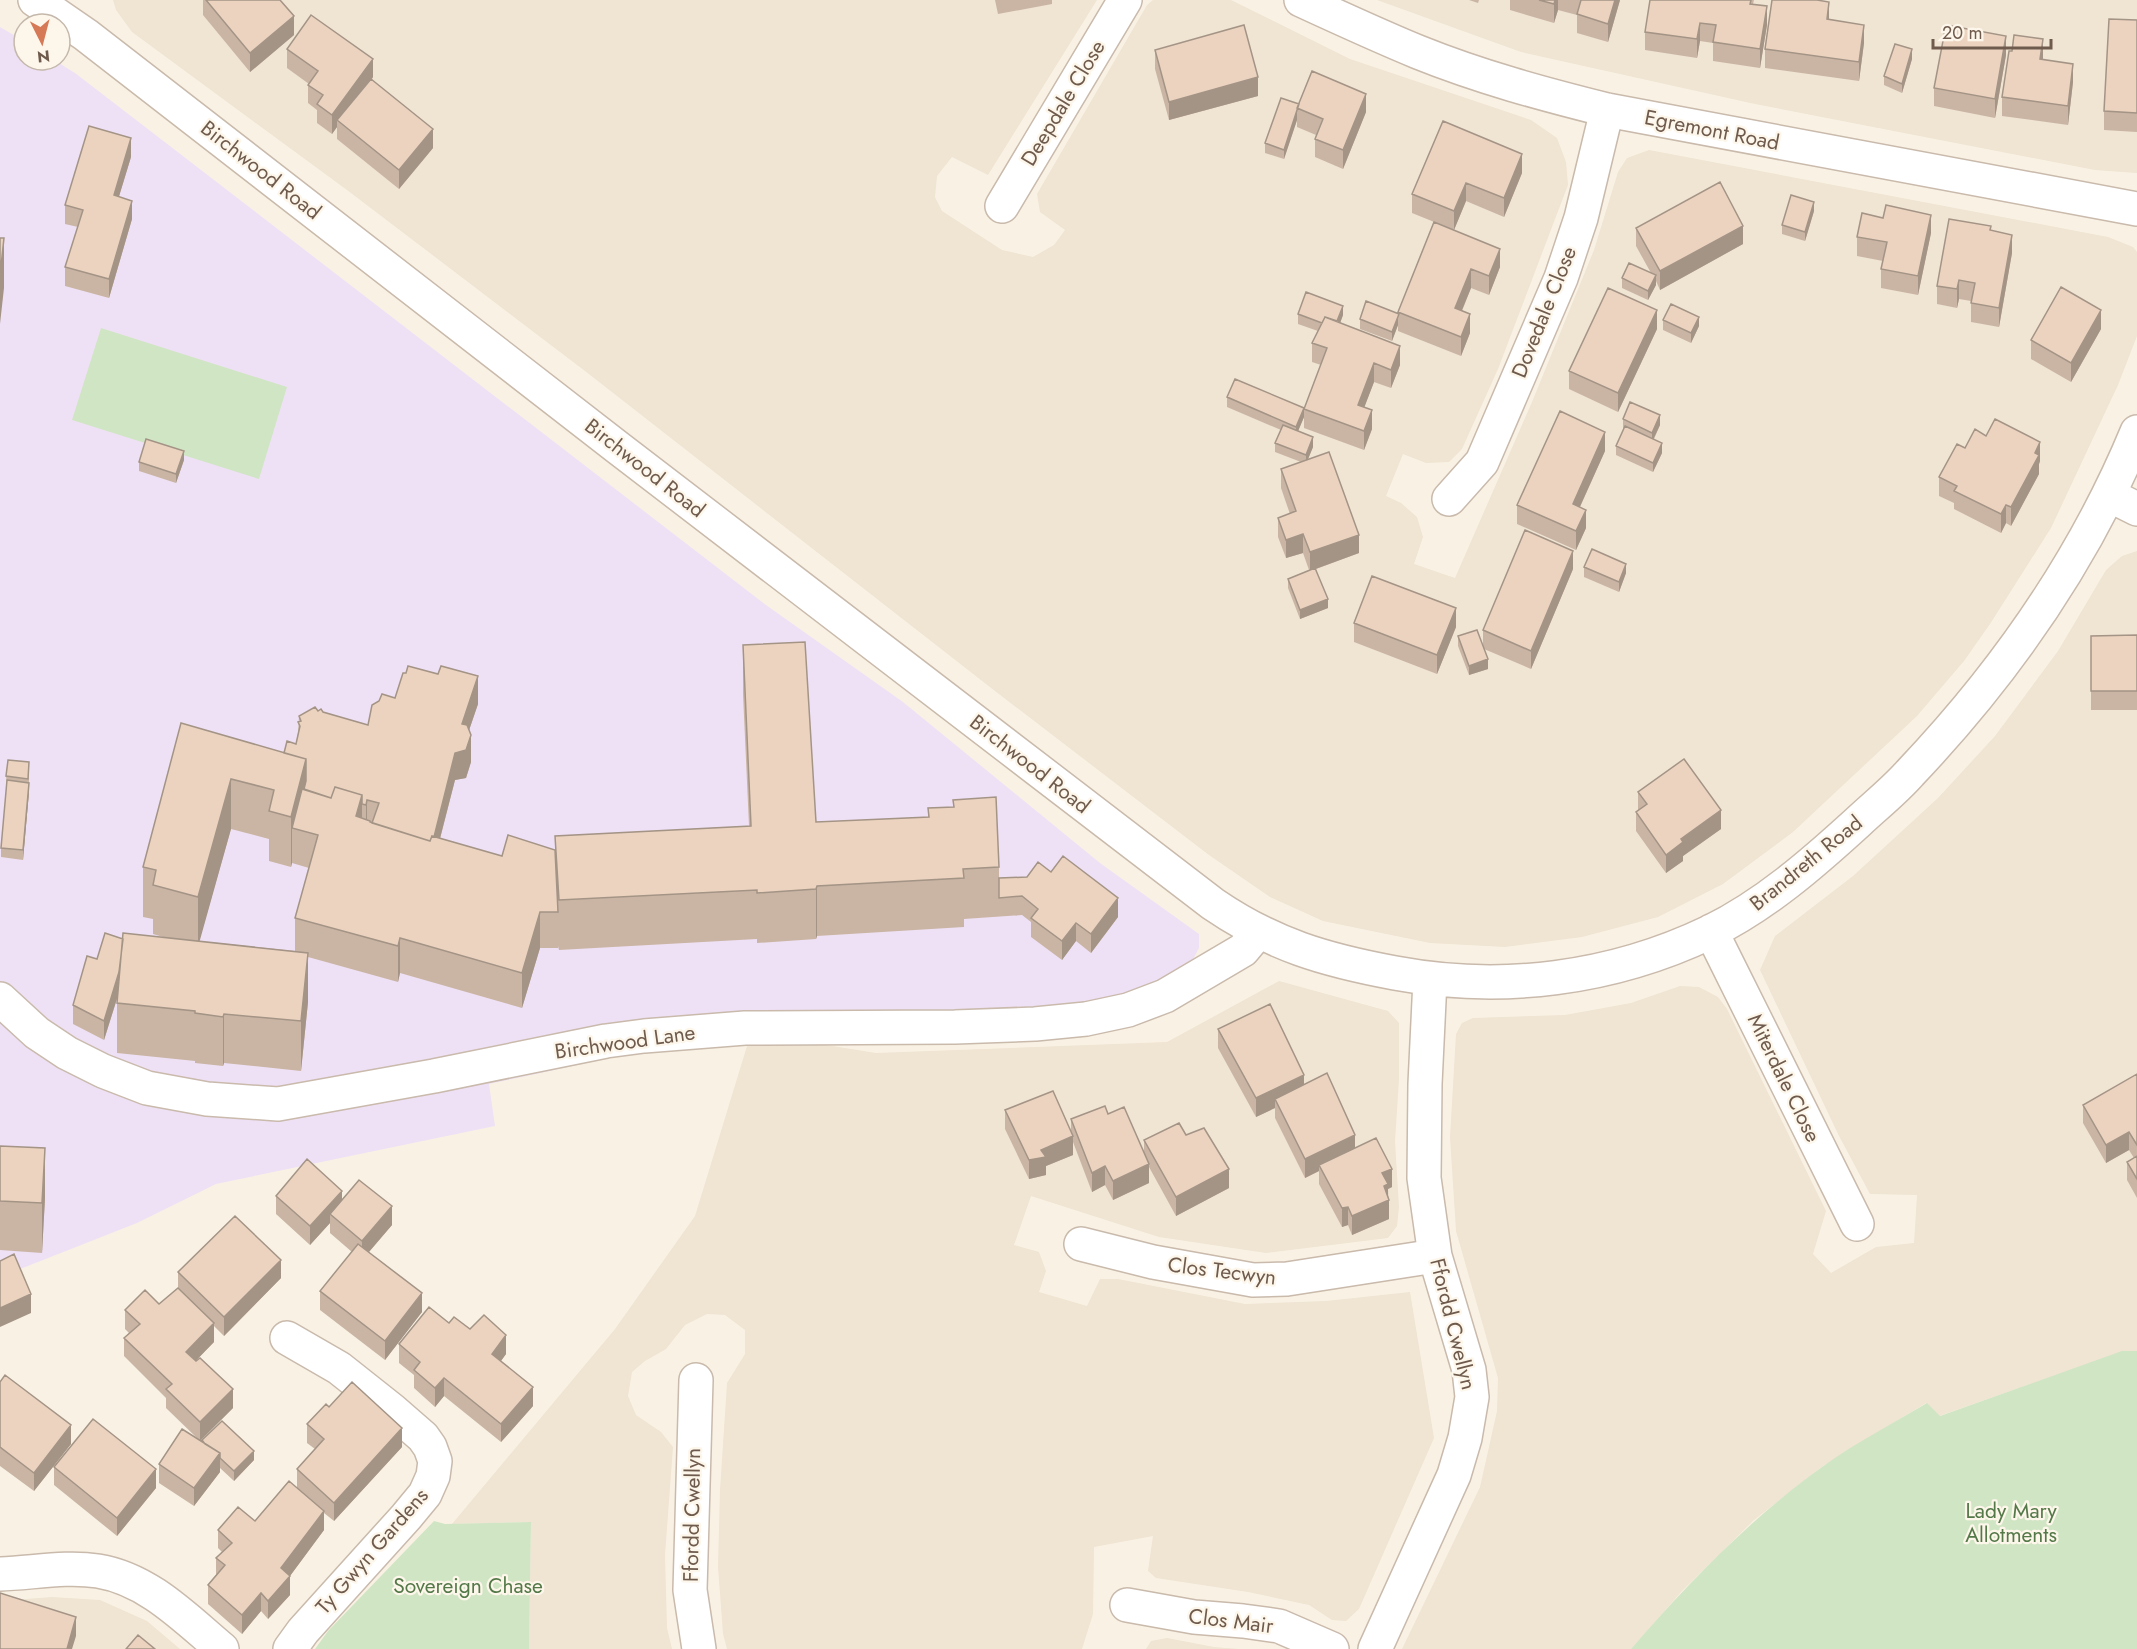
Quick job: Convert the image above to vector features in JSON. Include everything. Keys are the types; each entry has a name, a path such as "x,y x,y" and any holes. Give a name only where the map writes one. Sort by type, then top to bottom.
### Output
{"street":[{"name":"Deepdale Close","path":"1002,206 1125,0"},
{"name":"Egremont Road","path":"1301,0 1419,52 1487,77 1607,110 2137,209"},
{"name":"Birchwood Road","path":"45,3 1078,801 1213,904 1257,932"},
{"name":"Dovedale Close","path":"1449,499 1482,462 1561,278 1581,218 1607,110"},
{"name":"Brandreth Road","path":"1257,932 1288,946 1327,959 1430,980 1474,983 1516,982 1602,970 1638,961 1711,931 1748,910 1783,886 1824,853 1916,768 1983,690 2027,633 2068,569 2109,495 2137,432"},
{"path":"2109,495 2137,509"},
{"name":"Miterdale Close","path":"1711,931 1857,1224"},
{"name":"Birchwood Lane","path":"0,999 37,1033 67,1053 136,1084 207,1099 278,1104 434,1077 606,1041 644,1036 745,1028 955,1027 1035,1024 1086,1019 1128,1010 1164,996 1243,950 1257,932"},
{"name":"Ffordd Cwellyn","path":"1375,1649 1454,1475 1466,1438 1472,1397 1469,1370 1435,1256 1424,1178 1430,980"},
{"name":"Clos Tecwyn","path":"1081,1244 1153,1262 1253,1280 1287,1279 1435,1256"},
{"name":"Ty Gwyn Gardens","path":"287,1338 339,1368 392,1410 423,1437 435,1461 433,1476 424,1494 379,1548 303,1631 290,1649"},
{"name":"Ffordd Cwellyn","path":"696,1380 690,1590 699,1649"},
{"path":"0,1574 66,1569 99,1571 123,1578 153,1593 222,1649"},
{"name":"Clos Mair","path":"1127,1605 1194,1617 1279,1626 1332,1649"}],"shaded area":[{"path":"113,0 1097,0 988,175 952,157 937,176 935,197 942,211 1002,250 1033,257 1054,245 1065,230 1040,212 1037,194 1147,5 1153,0 1231,0 1350,59 1531,120 1557,138 1566,162 1568,185 1498,369 1462,449 1449,462 1426,463 1403,454 1386,496 1401,503 1417,517 1423,537 1414,564 1455,578 1532,402 1594,250 1618,172 1627,158 1649,150 2108,237 2133,247 2137,252 2137,336 2118,385 2051,528 1990,624 1964,661 1917,716 1793,832 1723,884 1658,917 1582,937 1505,947 1430,943 1323,921 1270,897 1209,855 585,371 347,190 132,32 116,10"},
{"path":"1377,0 2137,0 2137,173 2095,170 1755,104 1521,52"},
{"path":"0,27 12,34 12,72 72,71 75,73 766,605 903,702 1100,863 1199,934 1199,948 1189,967 1163,987 1079,1009 599,1028 605,1059 489,1084 495,1126 216,1184 137,1223 0,1277"},
{"path":"2137,551 2137,1351 2122,1352 1939,1416 1926,1403 1823,1466 1754,1520 1682,1591 1631,1649 1402,1649 1480,1487 1497,1411 1498,1378 1456,1231 1450,1137 1456,1034 1462,1023 1473,1018 1565,1015 1631,1003 1680,986 1699,987 1718,997 1727,1009 1826,1211 1813,1254 1831,1273 1876,1247 1914,1243 1917,1195 1870,1194 1839,1136 1760,970 1775,936 1853,876 1938,798 1995,736 2058,651 2106,570 2122,556"},
{"path":"1279,981 1388,1011 1399,1023 1399,1079 1395,1141 1399,1207 1397,1226 1388,1238 1266,1253 1159,1237 1031,1196 1014,1245 1039,1252 1046,1271 1039,1292 1087,1306 1100,1279 1118,1279 1245,1304 1326,1301 1410,1292 1434,1438 1359,1609 1346,1621 1332,1620 1309,1605 1248,1592 1156,1578 1148,1571 1153,1536 1094,1547 1093,1614 1082,1649 727,1649 723,1634 718,1567 720,1490 727,1383 745,1354 745,1330 725,1315 707,1314 685,1325 666,1349 645,1361 632,1372 628,1396 636,1415 661,1432 673,1447 665,1555 667,1628 672,1649 529,1649 531,1522 452,1524 615,1329 695,1216 751,1033 876,1053 1167,1042"},
{"path":"52,1597 100,1600 147,1621 180,1649 0,1649 0,1601"},
{"path":"1167,1638 1239,1649 1146,1649 1151,1641"}],"green space":[{"path":"101,328 287,387 259,479 72,420"},
{"name":"Lady Mary Allotments","path":"2122,1351 2137,1351 2137,1649 1631,1649 1675,1600 1745,1530 1796,1487 1860,1442 1927,1403 1940,1416"},
{"name":"Sovereign Chase","path":"434,1521 445,1524 531,1522 529,1649 315,1649 328,1631"}],"building":[{"path":"206,0 280,0 294,16 250,53"},
{"path":"1539,0 1555,0 1554,4"},
{"path":"1581,0 1615,0 1608,24 1577,14"},
{"path":"1650,0 1751,0 1750,4 1767,6 1760,49 1713,42 1716,25 1700,23 1697,39 1645,32"},
{"path":"1772,0 1829,2 1827,19 1864,25 1859,62 1765,49"},
{"path":"311,15 373,59 332,115 317,104 323,95 308,85 318,71 287,49"},
{"path":"2109,19 2137,20 2137,113 2104,111"},
{"path":"1244,25 1258,77 1169,102 1155,50"},
{"path":"1946,25 2006,36 1995,99 1934,88"},
{"path":"2014,35 2043,39 2040,59 2073,64 2068,106 2002,97 2009,51 2012,51"},
{"path":"1895,44 1912,49 1902,84 1884,76"},
{"path":"1312,71 1366,94 1343,150 1315,139 1323,119 1297,108"},
{"path":"371,79 433,129 399,170 337,120"},
{"path":"1281,98 1299,104 1284,150 1265,143"},
{"path":"1443,121 1522,154 1504,198 1466,183 1454,211 1412,194"},
{"path":"89,126 131,138 114,195 132,201 109,279 65,267 83,210 65,205"},
{"path":"1720,182 1743,226 1660,271 1636,228"},
{"path":"1791,195 1814,202 1805,232 1782,225"},
{"path":"1886,205 1931,215 1918,276 1881,269 1887,242 1857,237 1862,213 1883,218"},
{"path":"1949,219 1991,226 1990,230 2012,235 1999,308 1971,303 1975,283 1959,280 1957,289 1937,286"},
{"path":"1434,222 1500,249 1489,276 1471,269 1455,308 1470,314 1461,337 1398,312"},
{"path":"0,238 4,238 0,275"},
{"path":"1629,263 1656,275 1648,291 1622,278"},
{"path":"2061,287 2101,310 2071,363 2031,340"},
{"path":"1608,288 1657,310 1618,393 1569,371"},
{"path":"1306,292 1343,306 1337,321 1325,317 1322,323 1298,314"},
{"path":"1366,301 1399,314 1392,332 1360,319"},
{"path":"1671,304 1699,317 1691,333 1663,320"},
{"path":"1325,317 1400,346 1391,370 1374,363 1358,405 1372,410 1364,431 1304,409 1327,348 1312,343"},
{"path":"1235,379 1304,408 1296,427 1227,397"},
{"path":"1630,402 1660,415 1652,433 1623,419"},
{"path":"1560,411 1605,432 1573,504 1586,510 1576,531 1517,505"},
{"path":"1995,419 2040,442 2035,453 2039,455 2011,507 2006,505 2001,514 1954,491 1957,486 1939,477 1957,444 1965,448 1975,429 1986,436"},
{"path":"1283,425 1313,437 1306,455 1275,443"},
{"path":"1625,426 1662,443 1653,463 1616,446"},
{"path":"146,439 184,451 176,474 139,462"},
{"path":"1329,452 1359,535 1310,552 1303,534 1286,540 1278,518 1296,511 1281,469"},
{"path":"1525,530 1573,551 1531,651 1483,630"},
{"path":"1592,549 1626,564 1619,582 1584,567"},
{"path":"1315,568 1328,599 1300,610 1288,579"},
{"path":"1372,576 1456,608 1437,655 1354,623"},
{"path":"1477,630 1488,659 1469,666 1458,636"},
{"path":"2137,635 2137,691 2091,691 2091,636"},
{"path":"805,642 816,822 929,817 928,808 954,807 953,800 996,797 999,867 963,869 964,878 817,886 816,889 757,893 757,890 559,900 555,836 751,826 743,645"},
{"path":"408,666 438,674 441,666 478,676 462,724 467,725 471,735 466,750 455,753 434,837 432,836 430,841 372,823 379,803 367,800 366,805 362,804 362,795 335,787 331,798 304,789 306,759 284,753 287,741 296,744 300,726 298,722 301,721 299,716 315,707 318,711 321,709 323,712 368,725 372,705 379,701 382,694 395,698 403,673 406,673"},
{"path":"181,723 306,759 291,817 269,811 274,790 231,779 198,897 153,885 156,870 143,867"},
{"path":"1684,759 1721,810 1681,839 1683,842 1666,855 1636,812 1647,804 1638,792"},
{"path":"8,760 29,762 28,779 6,776"},
{"path":"7,780 29,783 23,850 1,848"},
{"path":"335,787 362,795 356,816 430,841 432,836 502,856 508,835 555,850 558,912 540,912 522,973 400,938 398,946 295,918 318,835 292,828 302,789 331,798"},
{"path":"1063,856 1118,898 1091,934 1076,923 1062,941 1031,918 1038,909 1022,896 999,898 999,878 1027,877 1038,862 1051,872"},
{"path":"105,933 123,939 119,972 104,1021 73,1005 87,956 97,959"},
{"path":"123,933 308,953 301,1021 224,1014 223,1017 195,1013 195,1011 117,1003"},
{"path":"1270,1004 1304,1075 1256,1098 1218,1029"},
{"path":"1327,1073 1355,1135 1305,1159 1275,1099"},
{"path":"2137,1074 2137,1145 2129,1132 2106,1145 2083,1105"},
{"path":"1053,1091 1073,1136 1041,1150 1046,1157 1029,1160 1005,1110"},
{"path":"1105,1106 1108,1114 1124,1107 1149,1164 1113,1181 1105,1166 1092,1173 1071,1119"},
{"path":"1179,1123 1186,1135 1204,1128 1229,1169 1176,1197 1144,1140"},
{"path":"1376,1138 1392,1169 1382,1173 1388,1184 1384,1186 1389,1200 1352,1216 1348,1207 1342,1208 1319,1165"},
{"path":"0,1146 45,1148 42,1203 0,1201"},
{"path":"2137,1156 2137,1179 2127,1162"},
{"path":"307,1159 342,1191 310,1226 276,1196"},
{"path":"359,1180 392,1206 362,1241 330,1214"},
{"path":"235,1216 281,1260 224,1317 178,1272"},
{"path":"358,1244 422,1293 385,1341 320,1291"},
{"path":"14,1254 31,1294 0,1308 0,1261"},
{"path":"178,1288 214,1323 186,1352 196,1361 200,1358 233,1389 200,1422 166,1389 172,1384 124,1338 140,1324 125,1310 145,1290 159,1304"},
{"path":"429,1307 449,1323 454,1317 470,1329 484,1315 506,1335 492,1354 533,1387 501,1424 444,1378 435,1388 414,1370 420,1362 399,1344"},
{"path":"5,1375 71,1425 34,1473 0,1447 0,1382"},
{"path":"352,1382 402,1428 334,1503 297,1469 324,1439 307,1424 326,1404 329,1407"},
{"path":"93,1419 156,1469 117,1518 54,1467"},
{"path":"222,1421 254,1451 234,1471 220,1458 220,1453 202,1440"},
{"path":"182,1429 220,1453 194,1488 159,1464"},
{"path":"289,1481 324,1511 281,1568 290,1576 268,1601 261,1593 242,1615 208,1585 225,1565 216,1558 232,1543 218,1530 238,1507 255,1521"},
{"path":"0,1593 76,1617 67,1649 0,1649"},
{"path":"138,1635 155,1649 126,1649"}]}
